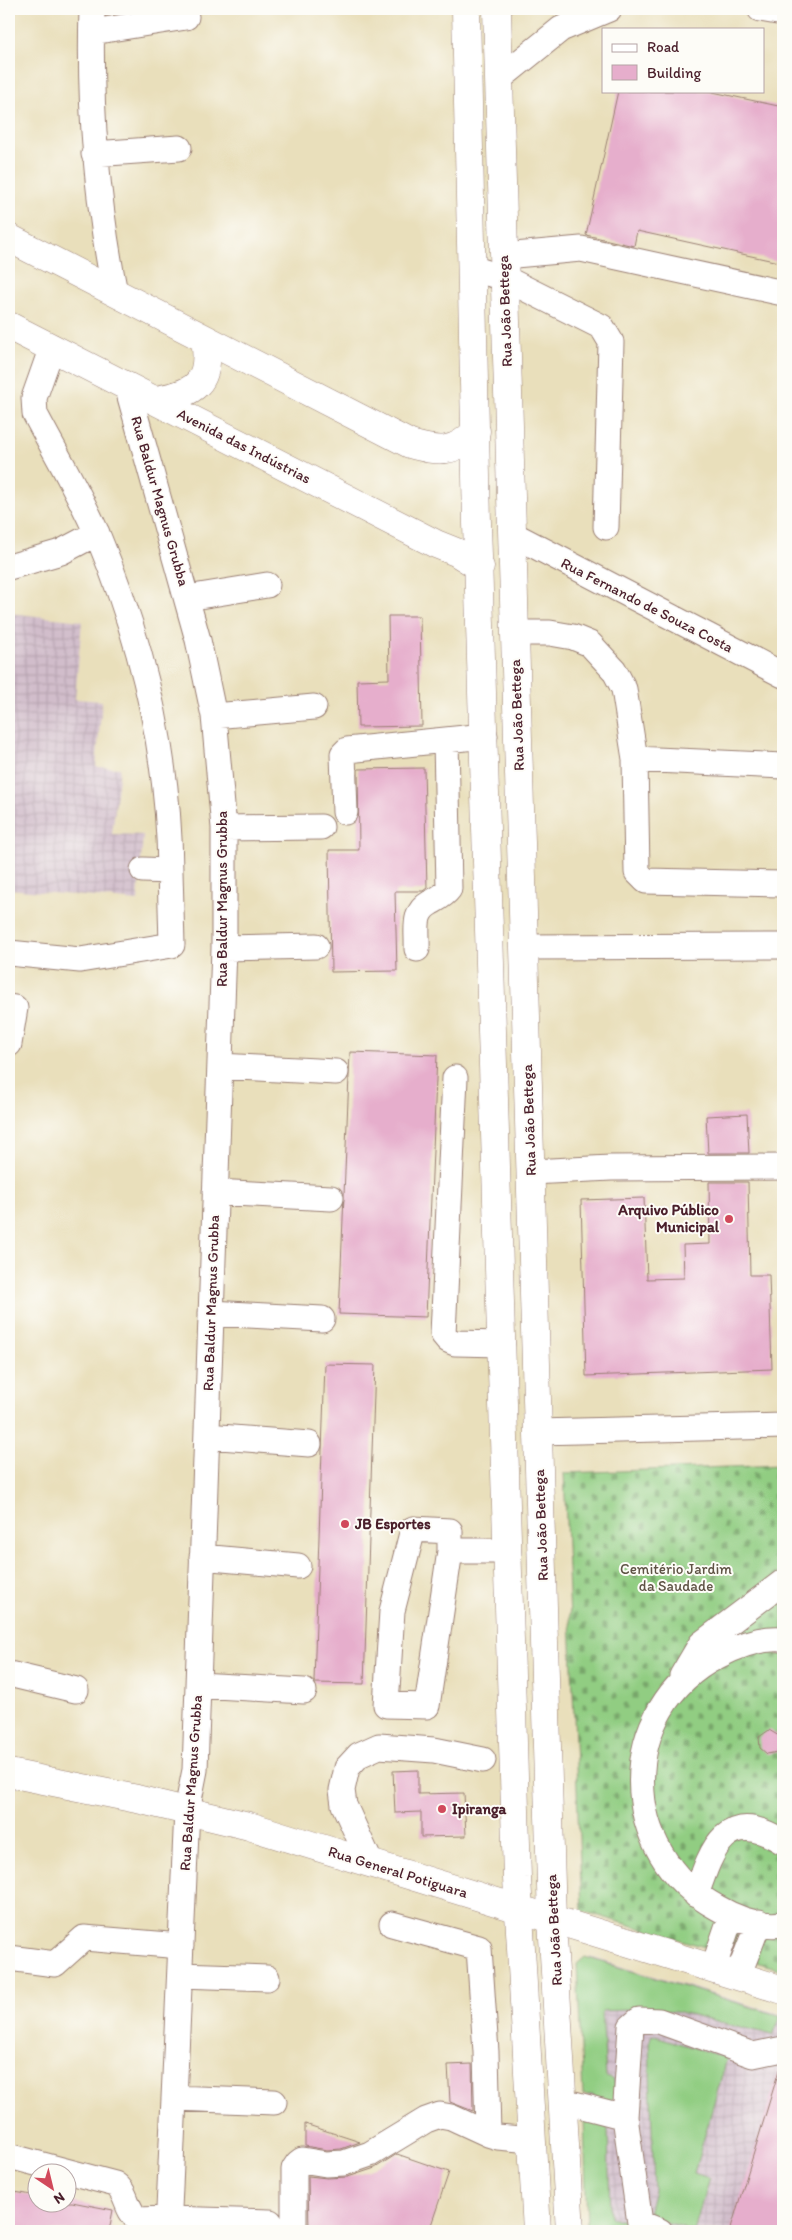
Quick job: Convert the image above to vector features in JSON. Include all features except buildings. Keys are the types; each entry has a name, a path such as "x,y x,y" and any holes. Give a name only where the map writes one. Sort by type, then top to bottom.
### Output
{"main road":[{"path":"466,9 471,263 518,1910 537,2231"},
{"name":"Rua João Bettega","path":"497,9 552,1920 570,2231"},
{"path":"9,238 410,444 437,450 456,448 476,431"},
{"path":"471,263 504,267"},
{"name":"Avenida das Indústrias","path":"9,326 436,544 456,552 480,567"},
{"path":"154,400 178,396 191,390 201,379 206,368 205,339"},
{"path":"482,632 515,632"},
{"path":"499,1221 532,1219"},
{"path":"500,1259 533,1258"},
{"name":"Rua General Potiguara","path":"9,1773 187,1810 258,1829 783,1990"}],"street":[{"path":"499,79 561,29 610,9"},
{"path":"760,9 783,13"},
{"path":"115,292 102,226 94,154 91,97 92,21 186,17"},
{"path":"94,154 179,148"},
{"path":"504,267 581,249 783,292"},
{"path":"504,267 602,327 611,342 606,527"},
{"path":"9,953 80,960 172,945 170,834 166,793 148,687 123,598 97,533 35,414 34,398 52,348"},
{"name":"Rua Baldur Magnus Grubba","path":"127,386 198,640 214,716 224,828 224,948 198,1685 194,1770 187,1810 168,2225"},
{"path":"9,567 23,565 61,552 97,533"},
{"name":"Rua Fernando de Souza Costa","path":"512,534 783,675"},
{"path":"187,598 267,585"},
{"path":"515,632 550,633 573,637 590,644 614,670 624,689 635,759 638,872 641,878 646,882 783,884"},
{"path":"214,716 314,707"},
{"path":"345,812 344,752 485,736"},
{"path":"418,949 418,912 422,907 445,895 449,890 446,740"},
{"path":"635,759 783,766"},
{"path":"224,828 321,827"},
{"path":"143,870 170,871"},
{"path":"224,948 316,946"},
{"path":"524,947 783,946"},
{"path":"9,1007 15,1008 9,1044"},
{"path":"220,1066 336,1072"},
{"path":"455,1078 443,1334 448,1340 455,1343 502,1344"},
{"path":"531,1172 611,1168 783,1167"},
{"path":"215,1192 331,1198"},
{"path":"211,1313 322,1319"},
{"path":"538,1432 783,1426"},
{"path":"206,1436 309,1444"},
{"path":"413,1529 450,1531 450,1551 427,1706 386,1705 392,1611 413,1529"},
{"path":"450,1551 508,1551"},
{"path":"202,1558 298,1566"},
{"path":"783,1582 701,1644 653,1724 642,1762 641,1801 652,1839 672,1872 700,1899 731,1916 773,1925 783,1924"},
{"path":"673,1691 702,1664 737,1646 776,1638 783,1639"},
{"path":"9,1674 76,1690"},
{"path":"198,1685 304,1691"},
{"path":"371,1864 344,1805 342,1790 347,1768 359,1755 379,1746 434,1750 483,1760"},
{"path":"696,1895 707,1860 714,1848 726,1836 742,1828 753,1828 766,1831 783,1842"},
{"path":"724,1972 731,1916"},
{"path":"724,1972 743,1963 758,1922"},
{"path":"392,1924 479,1948 486,2052 488,2134"},
{"path":"9,1958 55,1964 84,1938 181,1946"},
{"path":"180,1975 267,1978"},
{"path":"646,2229 624,2116 631,2027 639,2020 659,2021 753,2055 783,2049"},
{"path":"174,2098 274,2102"},
{"path":"563,2101 624,2116"},
{"path":"294,2231 294,2170 302,2160 326,2164 344,2163 370,2154 426,2120 440,2114 451,2116 498,2137 531,2140"},
{"path":"9,2156 115,2184 121,2188 128,2208 138,2220 168,2225 270,2222"}],"shaded area":[{"path":"9,613 82,621 75,699 102,701 96,767 120,768 112,834 143,835 138,901 9,889"},
{"path":"590,1957 783,2015 783,2231 595,2231 580,1965"}],"green space":[{"name":"Cemitério Jardim da Saudade","path":"783,1465 783,1970 582,1911 564,1473"},
{"path":"585,1957 781,2016 773,2035 676,2011 654,2009 602,2011 606,2077 614,2080 615,2089 611,2102 601,2105 594,2095 583,2095 577,1964"},
{"path":"652,2035 727,2058 694,2173 709,2178 694,2231 647,2216 654,2190 649,2043"},
{"path":"584,2118 608,2128 610,2217 627,2222 625,2231 587,2231"}],"place":[{"name":"Arquivo Público Municipal","path":"729,1219"},
{"name":"JB Esportes","path":"345,1524"},
{"name":"Ipiranga","path":"442,1809"}]}
